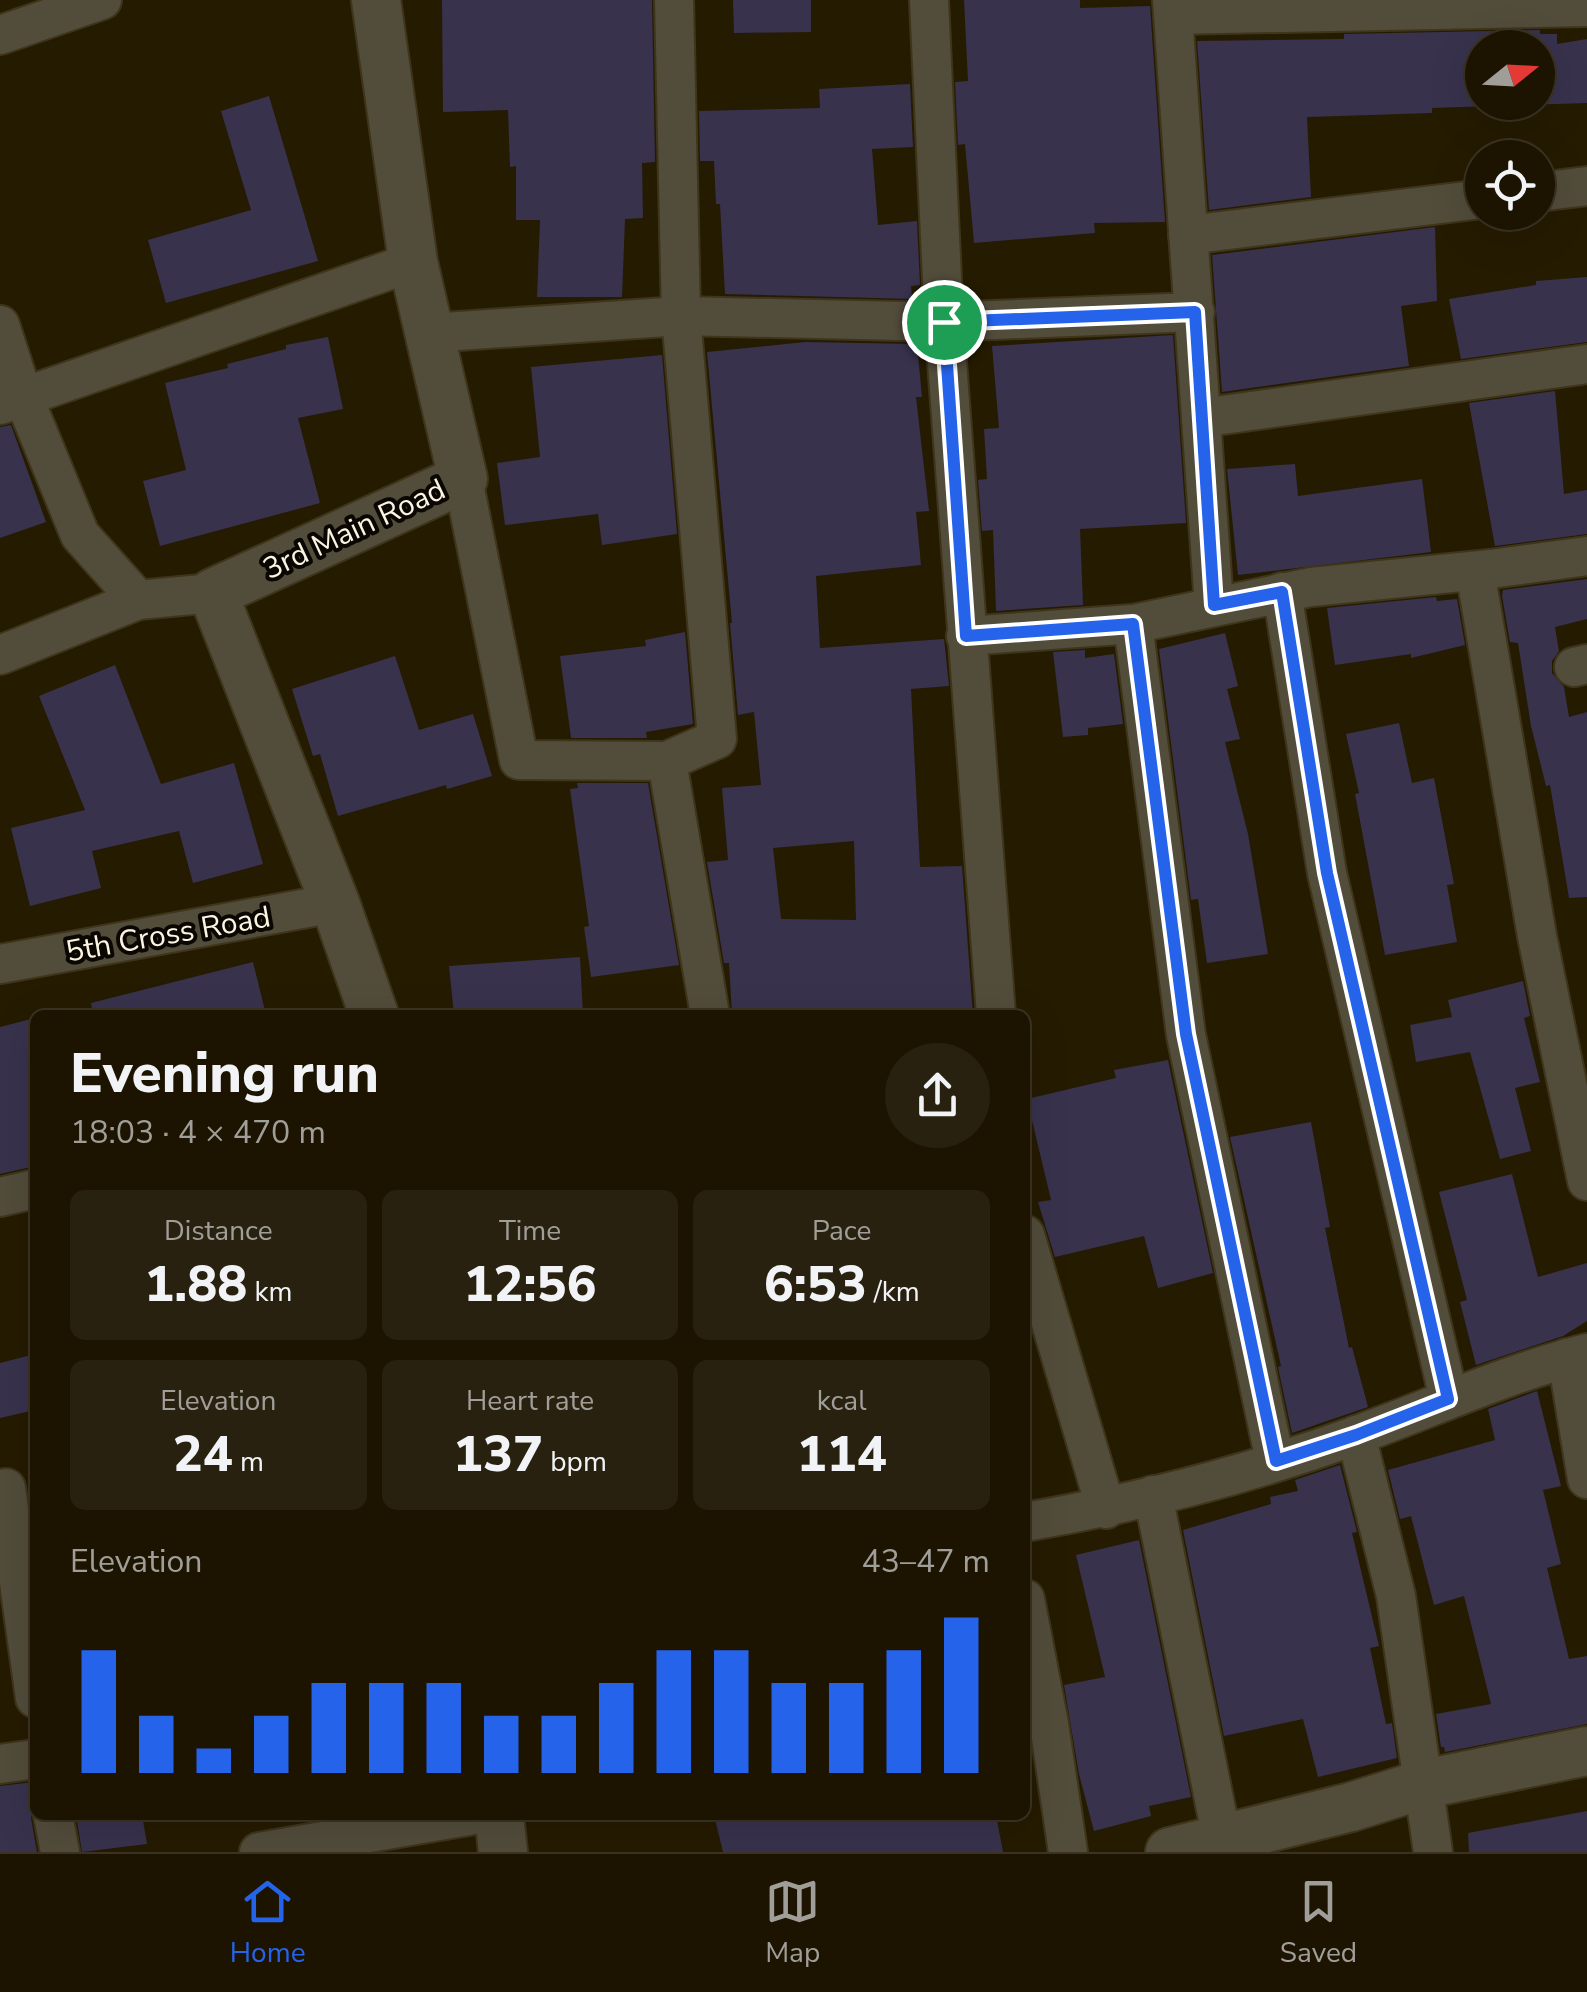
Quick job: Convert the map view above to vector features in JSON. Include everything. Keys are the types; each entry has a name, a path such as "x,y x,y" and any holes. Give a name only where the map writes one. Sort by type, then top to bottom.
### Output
{"street":[{"path":"0,35 102,0"},
{"name":"3rd Main Road","path":"214,593 463,479 413,262 376,0"},
{"path":"463,479 519,760 667,762 717,739 681,316 674,0"},
{"path":"930,0 944,322 996,1010"},
{"path":"1214,605 1173,8 1587,7"},
{"path":"1555,190 1587,186"},
{"path":"1188,235 1465,201"},
{"path":"11,400 413,262"},
{"path":"430,333 681,316 944,322 1195,312"},
{"path":"0,325 11,400 80,536 138,600"},
{"path":"1201,418 1587,364"},
{"path":"966,636 1133,624 1282,592 1587,556"},
{"path":"1475,571 1537,936 1587,1180"},
{"path":"1282,592 1327,873 1448,1399"},
{"path":"0,656 138,600 214,593 335,903 372,1010"},
{"path":"1133,624 1186,1034 1276,1461"},
{"path":"667,762 709,1010"},
{"name":"5th Cross Road","path":"0,964 335,903"},
{"path":"0,1198 30,1190"},
{"path":"1030,1270 1035,1306 1106,1508"},
{"path":"1030,1521 1106,1508 1276,1461 1577,1356 1587,1479"},
{"path":"1356,1435 1396,1596 1433,1852"},
{"path":"14,1486 30,1648"},
{"path":"1153,1495 1222,1839"},
{"path":"1030,1652 1037,1726 1068,1852"},
{"path":"1170,1852 1351,1807 1424,1784 1587,1751"},
{"path":"0,1764 30,1760"},
{"path":"54,1820 60,1852"},
{"path":"259,1852 445,1820"},
{"path":"500,1820 503,1852"}],"building":[{"path":"442,0 652,0 655,162 642,163 643,218 625,219 622,297 537,297 540,220 516,220 516,166 510,167 508,110 443,112"},
{"path":"733,0 811,0 811,32 734,33"},
{"path":"964,0 1080,0 1080,8 1150,6 1165,222 1094,223 1095,233 974,243 965,144 958,145 955,82 968,81"},
{"path":"1465,32 1465,107 1432,108 1432,113 1307,117 1311,197 1209,210 1197,41 1344,39 1344,34"},
{"path":"1555,34 1557,44 1587,39 1587,103 1555,104"},
{"path":"910,84 913,147 872,149 878,225 917,221 920,285 911,286 912,299 725,294 714,161 700,161 699,111 820,108 819,89"},
{"path":"269,96 318,261 166,303 148,240 251,210 221,111"},
{"path":"1435,227 1437,301 1401,306 1409,366 1222,392 1212,255"},
{"path":"1587,277 1587,342 1461,359 1449,299 1536,285 1536,281"},
{"path":"1173,335 1186,523 1080,529 1083,605 996,611 993,530 982,531 978,480 987,479 984,429 999,428 992,346"},
{"path":"328,337 343,409 298,418 320,503 160,546 143,481 186,470 165,383 228,368 227,364 286,349 286,345"},
{"path":"805,342 917,344 922,397 916,397 929,511 916,512 921,565 816,576 820,648 944,639 949,686 911,689 920,867 962,866 973,1010 732,1010 729,963 724,963 707,862 728,860 722,788 761,785 754,712 738,715 707,352","holes":["854,841 856,920 781,919 773,848"]},
{"path":"662,355 677,534 602,545 598,514 505,525 497,463 540,457 531,367"},
{"path":"1555,391 1564,494 1587,490 1587,534 1495,546 1469,403"},
{"path":"11,425 46,522 0,538 0,427"},
{"path":"1295,464 1298,496 1422,479 1431,552 1238,575 1227,469"},
{"path":"1587,579 1587,619 1555,627 1559,651 1552,661 1552,673 1564,687 1569,717 1587,712 1587,897 1569,898 1550,785 1546,786 1531,726 1518,643 1510,642 1502,596 1503,590"},
{"path":"1436,597 1437,601 1457,599 1465,645 1411,658 1411,654 1335,665 1327,608"},
{"path":"685,632 693,724 646,732 647,738 571,738 560,656 646,646 645,640"},
{"path":"1225,633 1238,686 1227,689 1240,739 1225,742 1248,834 1268,954 1207,963 1198,899 1191,900 1159,649"},
{"path":"1085,650 1085,658 1114,654 1123,724 1088,728 1088,735 1063,737 1053,652"},
{"path":"395,656 419,730 473,714 492,776 338,816 320,754 313,756 292,689"},
{"path":"115,665 161,784 234,763 263,864 193,883 179,831 92,851 101,888 30,906 11,828 85,810 39,696"},
{"path":"1399,723 1412,783 1434,778 1454,884 1447,885 1457,942 1385,955 1346,734"},
{"path":"577,783 648,783 679,965 591,977 584,927 589,926 570,789 578,788"},
{"path":"580,957 583,1010 453,1010 449,966"},
{"path":"253,962 265,1010 92,1010 91,1003"},
{"path":"1523,981 1530,1016 1524,1018 1540,1082 1515,1088 1531,1151 1500,1159 1470,1052 1416,1062 1410,1025 1452,1017 1448,1000"},
{"path":"30,1019 30,1167 0,1174 0,1027"},
{"path":"1168,1060 1213,1273 1158,1288 1144,1236 1055,1257 1038,1202 1051,1200 1030,1098 1116,1078 1114,1070"},
{"path":"1311,1122 1330,1227 1325,1228 1349,1348 1352,1347 1368,1407 1292,1433 1230,1137"},
{"path":"1512,1174 1538,1277 1587,1263 1587,1321 1563,1336 1476,1365 1460,1302 1467,1300 1439,1192"},
{"path":"30,1355 30,1411 0,1418 0,1363"},
{"path":"1537,1391 1561,1486 1543,1490 1561,1564 1547,1568 1569,1659 1587,1656 1587,1724 1445,1752 1436,1714 1491,1704 1464,1596 1434,1605 1411,1516 1400,1519 1388,1470 1495,1440 1488,1409"},
{"path":"1340,1465 1379,1646 1370,1648 1386,1724 1392,1723 1397,1758 1318,1777 1303,1719 1224,1736 1183,1530 1271,1504 1270,1497 1298,1491 1295,1480"},
{"path":"1139,1540 1191,1797 1149,1806 1151,1816 1094,1831 1079,1774 1064,1685 1105,1677 1076,1555"},
{"path":"30,1782 30,1820 37,1852 0,1852 0,1786"},
{"path":"1587,1811 1587,1852 1469,1852 1468,1833"},
{"path":"77,1820 143,1820 147,1844 82,1852"},
{"path":"715,1820 997,1820 1003,1852 723,1852"}],"route":[{"path":"1195,312 1214,605 1282,592 1327,873 1448,1399 1276,1461 1186,1034 1133,624 966,636 944,322 1195,312"}]}
